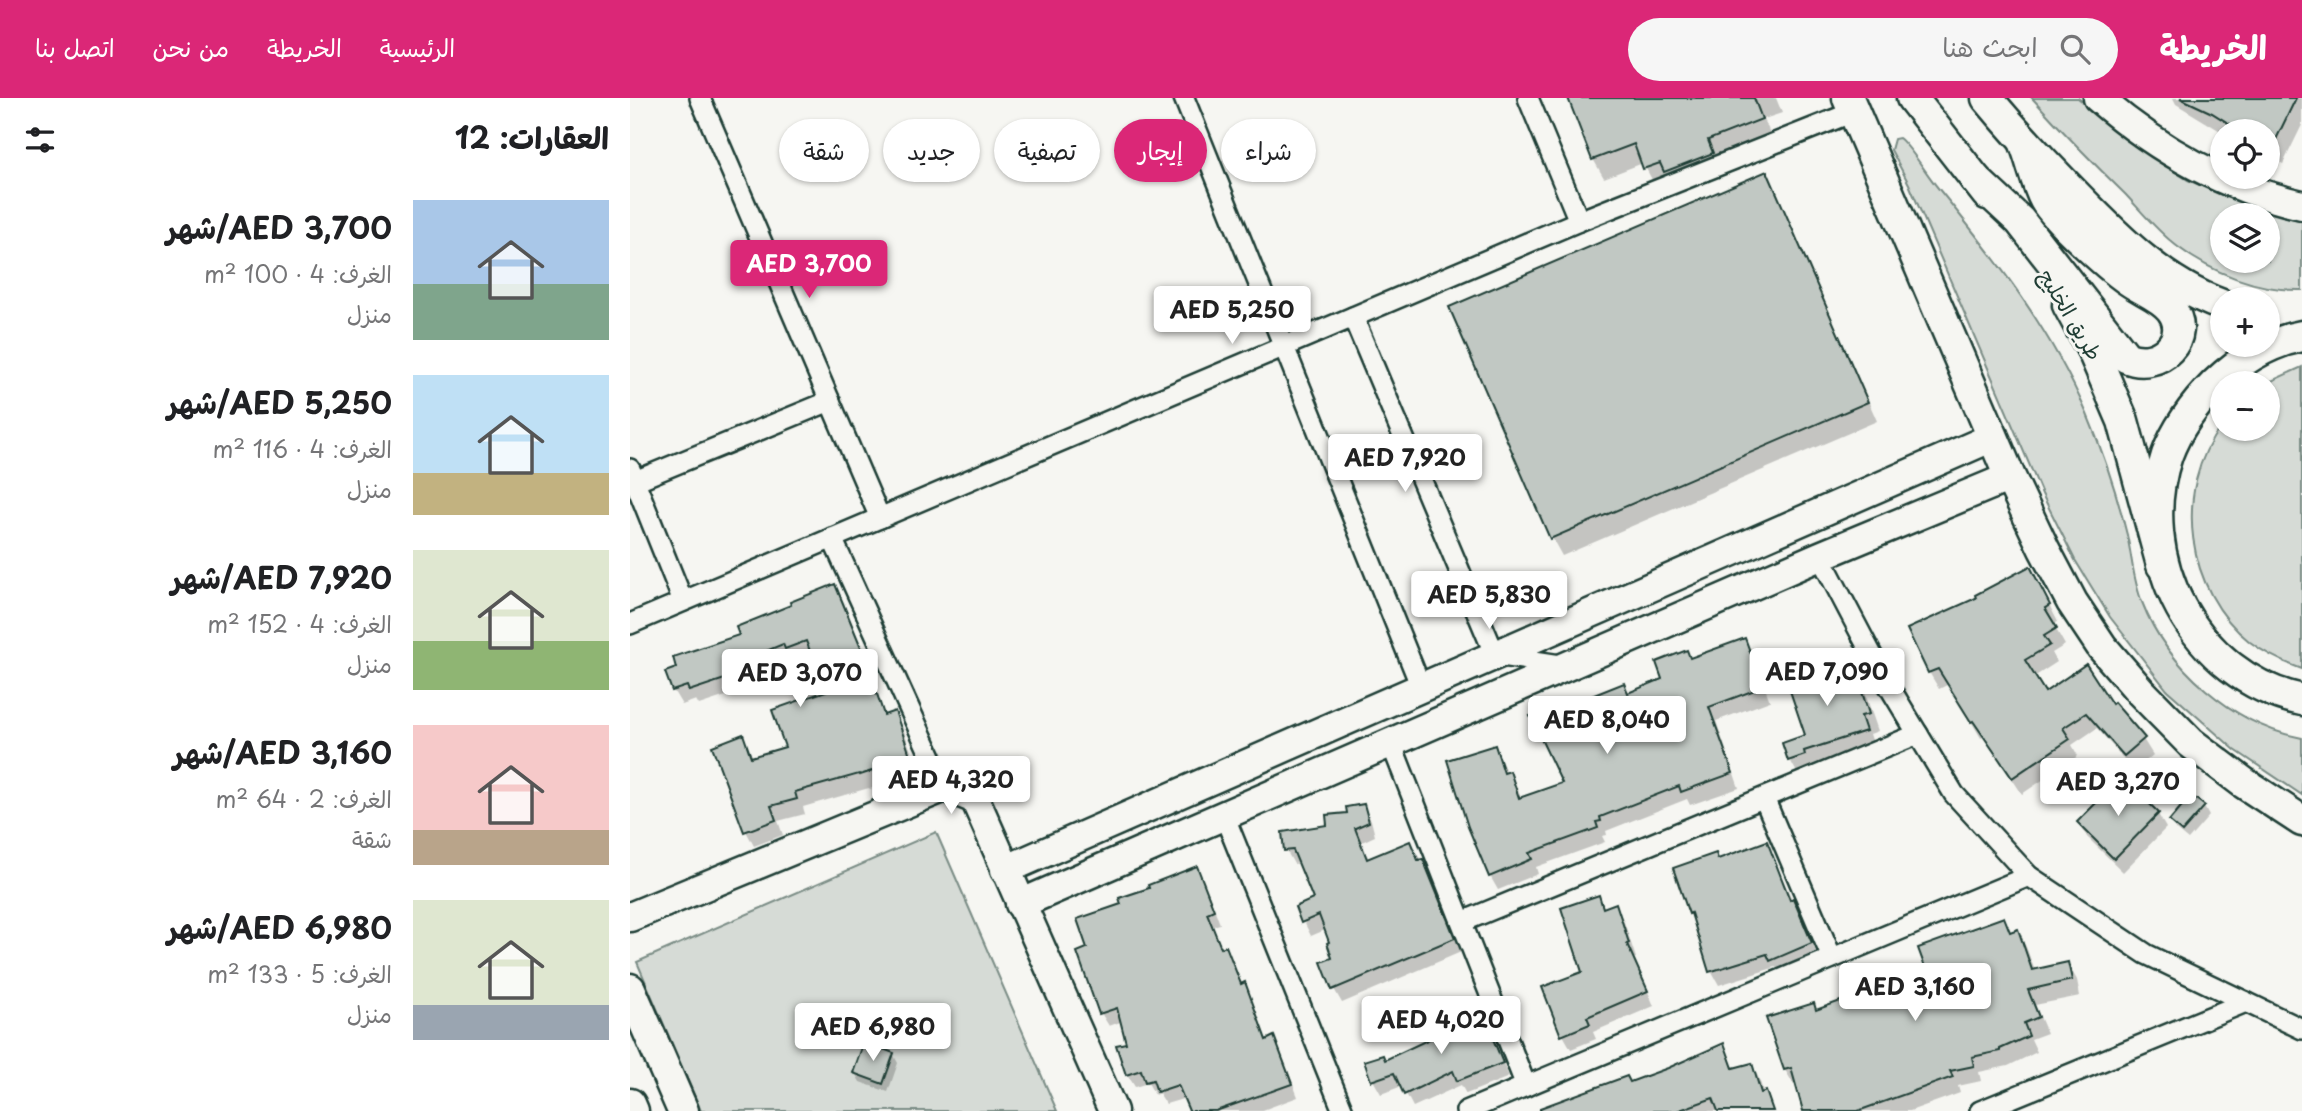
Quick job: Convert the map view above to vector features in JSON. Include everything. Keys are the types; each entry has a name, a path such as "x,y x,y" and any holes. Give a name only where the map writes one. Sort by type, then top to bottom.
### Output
{"main road":[{"name":"طريق الخليج","path":"1912,98 2066,302 2093,351 2123,421 2162,565"},
{"path":"1987,98 2025,144 2115,236 2146,264 2210,300"},
{"path":"1851,105 2010,477 2043,549 2072,602 2102,647 2191,743 2244,783 2302,821"},
{"path":"1975,179 2020,221 2126,357 2138,363 2158,359 2171,348 2177,334 2176,318 2171,308 2125,278 2082,240 2046,201 2025,144"},
{"path":"2280,325 2302,333"},
{"path":"2302,333 2284,339 2234,365 2194,405 2168,454 2157,509 2162,565 2186,620 2226,664 2277,695 2302,700"},
{"path":"630,989 683,1111"},
{"path":"630,1104 633,1111"}],"street":[{"path":"700,98 880,518"},
{"path":"1184,98 1421,687"},
{"path":"1528,98 1579,221"},
{"path":"2098,98 2119,117 2168,151 2215,176 2275,199 2302,205"},
{"path":"630,624 1851,105"},
{"path":"1353,317 1495,655"},
{"path":"683,601 632,475 831,401"},
{"path":"1005,870 1993,437"},
{"path":"1020,904 1820,556 2010,477"},
{"path":"832,538 945,788"},
{"path":"1820,556 1884,678 1954,794 2029,876 2146,954 2302,1029"},
{"path":"1495,655 1567,666"},
{"path":"1462,922 1918,734"},
{"path":"1391,743 1526,1086"},
{"path":"630,917 945,788 975,799 1113,1111"},
{"path":"1764,798 1832,958"},
{"path":"1224,815 1343,1111"},
{"path":"1466,1111 2029,876"},
{"path":"1980,1111 2246,1002"}],"shaded area":[{"path":"2032,98 2078,98 2138,148 2188,180 2243,203 2210,203 2210,267 2171,241"},
{"path":"1899,138 1981,241 2039,323 2056,352 2093,428 2109,473 2127,535 2137,585 2153,626 2185,670 2206,690 2251,720 2302,738 2302,795 2235,750 2167,690 2110,617 2075,560 2042,494 1909,184 1891,150 1894,139"},
{"path":"2280,215 2302,221 2302,290 2286,290 2237,279 2223,273 2280,273"},
{"path":"2302,367 2302,669 2256,646 2228,621 2212,596 2200,568 2193,539 2192,509 2196,479 2212,441 2280,441 2280,377"},
{"path":"936,832 1057,1111 701,1111 637,962"}],"building":[{"path":"1568,98 1754,98 1762,119 1708,140 1713,153 1664,172 1660,163 1643,169 1634,144 1592,160"},
{"path":"2180,98 2296,98 2280,131 2280,119 2222,119"},
{"path":"1767,171 1868,402 1550,539 1449,307"},
{"path":"2030,566 2050,605 2045,608 2057,628 2044,636 2050,645 2025,660 2045,692 2086,664 2112,704 2114,702 2145,738 2124,756 2086,713 2063,728 2070,739 2012,778 1973,721 1971,722 1938,669 1928,673 1907,629 1976,598 1975,595"},
{"path":"835,584 863,652 856,655 866,688 874,685 884,715 895,711 911,758 795,792 797,799 771,806 776,820 744,832 712,746 743,734 751,757 785,747 772,710 826,691 806,641 785,649 783,644 742,661 746,672 689,691 687,686 672,691 665,672 676,668 673,657 739,635 736,627"},
{"path":"1745,638 1763,687 1709,707 1733,773 1681,792 1679,786 1600,817 1601,821 1596,822 1598,828 1529,853 1532,859 1489,877 1468,827 1447,760 1495,745 1504,773 1510,771 1519,798 1562,783 1530,716 1556,704 1559,709 1624,683 1628,693 1662,679 1656,662 1687,650 1690,658"},
{"path":"1852,661 1869,714 1861,716 1866,731 1804,751 1805,755 1788,761 1782,743 1805,735 1787,682"},
{"path":"2122,777 2159,813 2114,859 2077,822"},
{"path":"2191,795 2205,806 2182,832 2169,821"},
{"path":"1364,804 1369,822 1355,828 1367,859 1410,841 1418,860 1423,859 1455,938 1332,990 1321,962 1332,958 1327,943 1329,942 1319,915 1301,923 1295,907 1313,899 1293,850 1284,851 1282,832 1327,825 1326,815 1347,813 1346,807"},
{"path":"1767,841 1790,900 1793,898 1812,943 1770,961 1767,954 1709,972 1691,913 1689,914 1673,868 1716,853 1718,859"},
{"path":"1197,866 1214,910 1207,913 1221,948 1226,946 1241,984 1245,982 1266,1040 1274,1036 1292,1084 1216,1111 1189,1111 1178,1085 1157,1092 1153,1080 1145,1082 1141,1070 1126,1075 1116,1045 1126,1043 1117,1008 1099,1014 1077,952 1087,948 1077,919 1121,904 1119,898 1149,888 1148,885"},
{"path":"1599,895 1603,908 1616,903 1629,943 1627,944 1648,991 1587,1017 1590,1024 1561,1036 1542,987 1582,972 1561,908"},
{"path":"2004,917 2010,932 2018,929 2032,970 2068,962 2072,980 2028,990 2039,1017 2024,1023 2029,1036 2000,1051 1972,1057 1974,1066 1950,1071 1953,1077 1858,1111 1803,1111 1791,1068 1784,1070 1766,1018 1814,1003 1816,1010 1926,970 1918,948"},
{"path":"1475,1013 1480,1024 1486,1022 1503,1063 1457,1081 1453,1071 1404,1095 1394,1073 1371,1081 1364,1061 1383,1055 1385,1060 1438,1035 1436,1029"},
{"path":"864,1042 894,1053 883,1084 853,1073"},
{"path":"1724,1043 1733,1068 1752,1063 1761,1093 1766,1091 1773,1111 1718,1111 1713,1098 1677,1111 1540,1111 1540,1108 1627,1076 1630,1082 1668,1068"}]}
